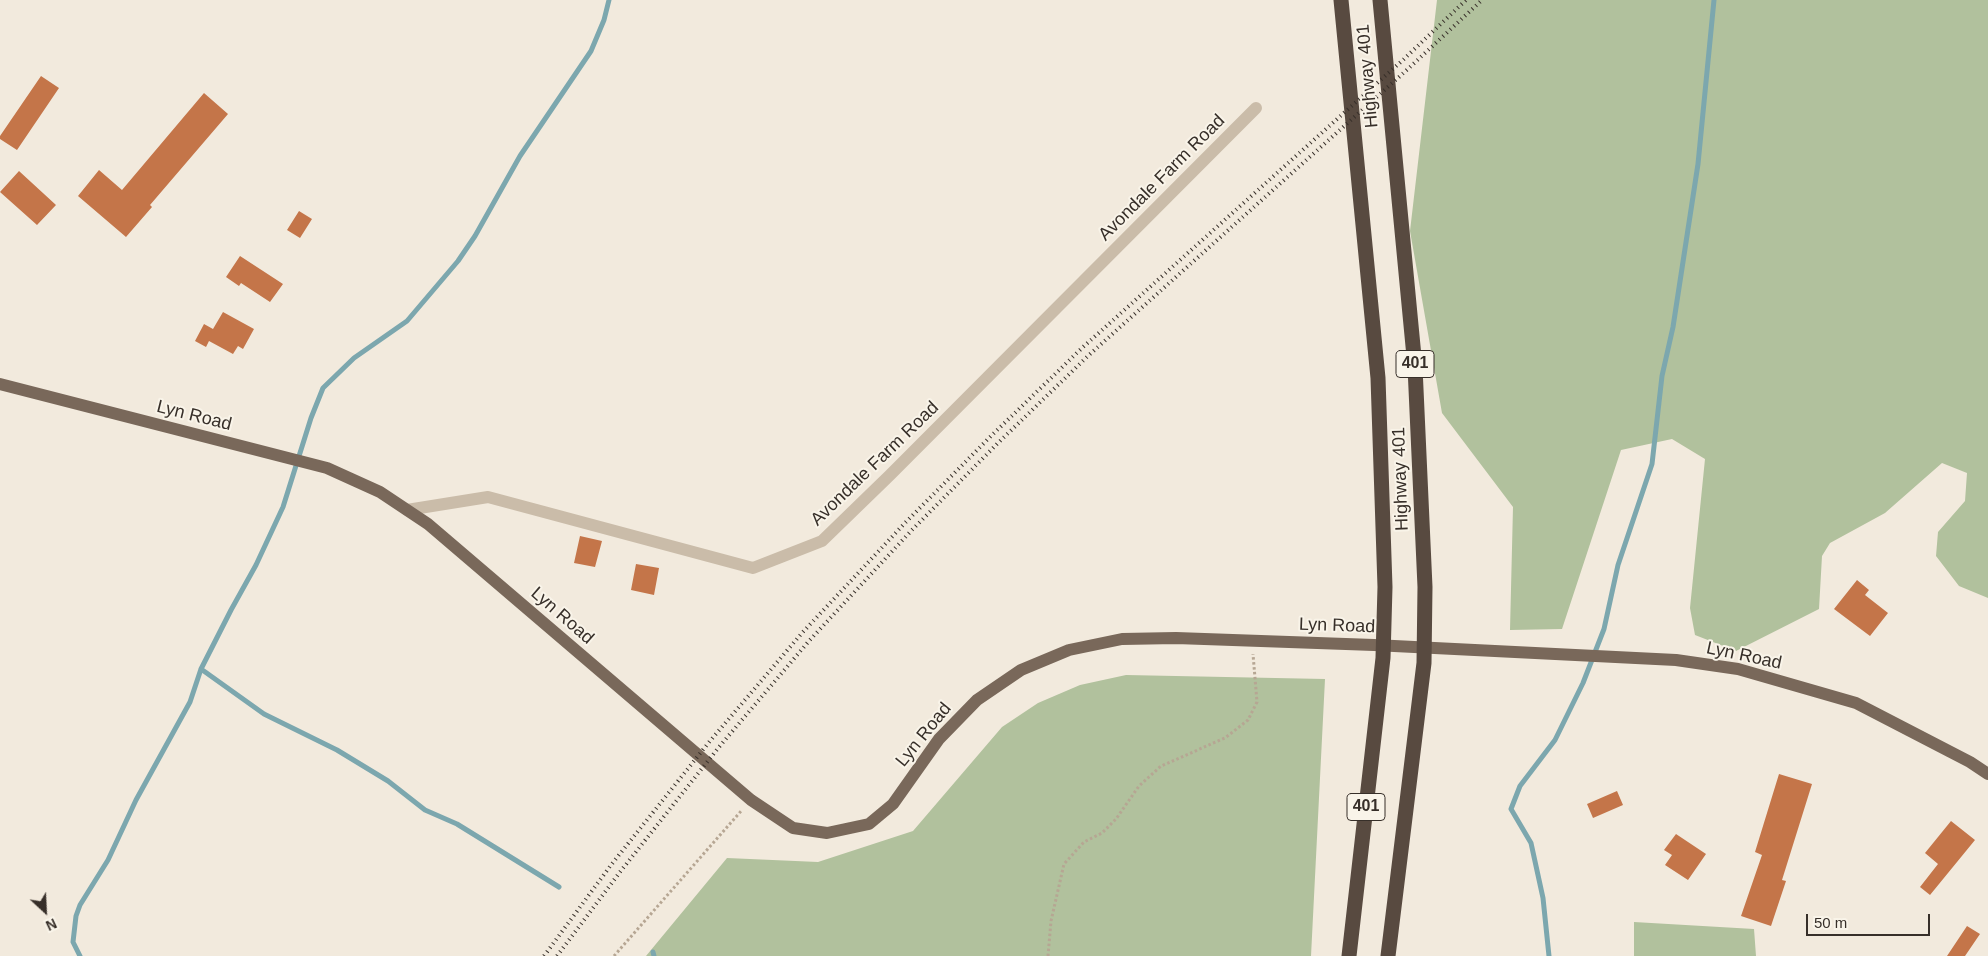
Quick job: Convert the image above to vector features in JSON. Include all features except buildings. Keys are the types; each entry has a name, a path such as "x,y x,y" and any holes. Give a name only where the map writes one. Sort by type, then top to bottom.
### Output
{"highway":[{"name":"Highway 401","path":"1340,0 1378,378 1385,587 1383,658 1349,956"},
{"name":"Highway 401","path":"1380,0 1415,367 1424,587 1424,663 1388,956"}],"main road":[{"name":"Lyn Road","path":"0,384 327,468 380,492 428,524 751,800 793,828 828,833 869,824 893,804 939,739 977,700 1021,670 1069,650 1122,639 1176,638 1374,644 1676,660 1738,669 1856,703 1970,762 1988,774"}],"street":[{"name":"Avondale Farm Road","path":"407,510 488,497 753,568 822,541 890,476 1256,108"}],"path":[{"path":"1048,956 1051,922 1064,864 1084,842 1102,833 1116,819 1139,786 1161,766 1225,738 1248,720 1257,702 1254,641"},
{"path":"614,956 751,800"}],"green space":[{"path":"1437,0 1988,0 1988,598 1959,586 1936,556 1938,532 1965,501 1967,473 1942,463 1885,513 1830,543 1822,556 1819,609 1736,651 1695,635 1690,608 1705,459 1672,439 1621,450 1562,629 1510,630 1513,507 1442,413 1410,231"},
{"path":"1126,675 1325,679 1311,956 646,956 727,858 818,862 913,831 1002,727 1038,703 1080,685"},
{"path":"1634,922 1754,929 1756,956 1634,956"}],"waterway":[{"path":"80,956 73,942 76,916 80,905 108,860 136,800 190,702 201,669 256,565 283,507 311,418 323,388 354,358 407,321 458,261 475,236 520,156 591,51 604,20 609,0"},
{"path":"1549,956 1543,898 1531,843 1511,809 1520,786 1555,740 1583,683 1604,629 1618,565 1652,464 1662,376 1673,327 1698,164 1714,0"},
{"path":"201,669 264,714 337,750 388,781 425,810 457,824 559,887"},
{"path":"653,952 654,956"}],"railway":[{"path":"544,956 611,865 710,741 802,633 904,524 1082,348 1404,59 1466,0"},
{"path":"557,956 620,872 719,747 809,641 911,531 1089,355 1409,68 1482,0"}]}
